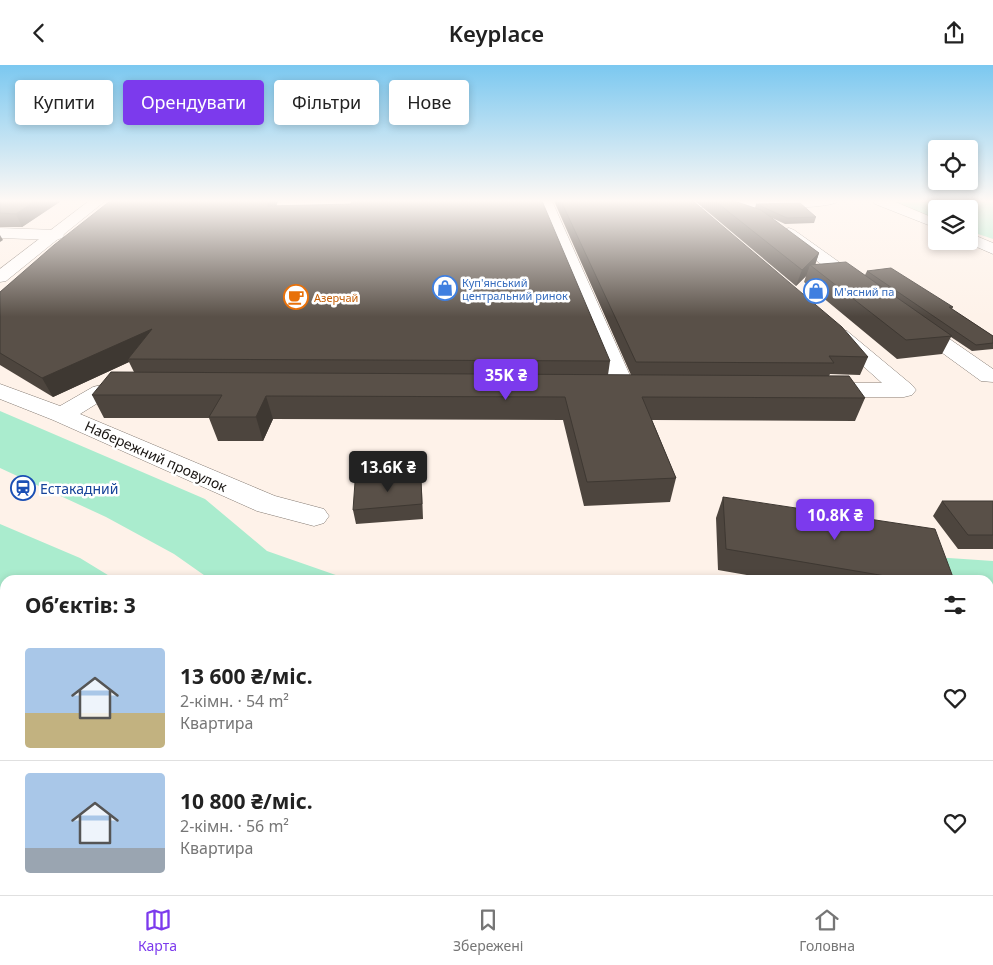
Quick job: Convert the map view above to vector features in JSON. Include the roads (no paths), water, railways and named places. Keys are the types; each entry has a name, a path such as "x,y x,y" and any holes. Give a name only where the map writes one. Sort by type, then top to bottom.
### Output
{"street":[{"path":"0,277 50,240"},
{"path":"561,240 624,389"},
{"path":"798,240 873,294"},
{"path":"978,242 993,249"},
{"path":"904,316 989,376"},
{"path":"807,390 904,390 821,319"},
{"path":"62,415 96,393 115,386 150,386"},
{"name":"Набережний провулок","path":"0,391 62,415 267,505 314,516"}],"place":[{"name":"Куп'янський центральний ринок","path":"445,288"},
{"name":"М'ясний па","path":"816,291"},
{"name":"Азерчай","path":"296,297"},
{"name":"Естакадний","path":"23,488"}]}
